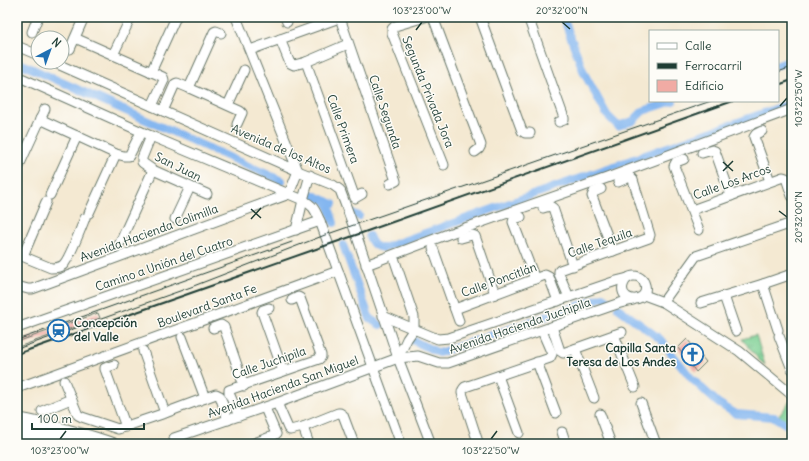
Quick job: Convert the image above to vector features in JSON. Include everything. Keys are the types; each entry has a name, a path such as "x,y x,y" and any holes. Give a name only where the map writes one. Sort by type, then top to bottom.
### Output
{"main road":[{"path":"17,419 87,435 113,444"},
{"path":"17,428 84,444"},
{"path":"17,437 51,444"}],"street":[{"path":"28,17 38,19 33,30"},
{"path":"70,49 84,17"},
{"path":"114,55 130,17"},
{"path":"151,72 176,17"},
{"path":"236,17 298,171 289,194"},
{"path":"250,50 280,39 341,17 348,44 306,62 294,65 290,63 280,39"},
{"name":"Segunda Privada Jora","path":"426,17 396,26 392,29 392,33 444,164"},
{"path":"433,17 481,145 475,152"},
{"path":"480,17 522,131 525,133 530,133"},
{"path":"528,17 564,118 559,122"},
{"path":"190,88 214,32 216,31 221,33"},
{"path":"75,38 162,76 164,78 152,106"},
{"name":"Calle Segunda","path":"348,44 396,181 390,184"},
{"path":"17,46 30,52"},
{"name":"Calle Primera","path":"306,62 355,198 362,194"},
{"name":"Avenida de los Altos","path":"70,70 298,171 333,185 340,190 398,358 431,444"},
{"path":"228,105 244,70"},
{"path":"17,76 141,132 303,200 313,207 320,222 401,444"},
{"path":"163,111 175,83 190,88 240,111 242,113 237,124"},
{"path":"17,170 45,109"},
{"path":"366,265 792,109"},
{"path":"40,119 116,154 124,156 129,156 132,152 141,132"},
{"path":"762,131 755,135 754,138 770,181"},
{"path":"77,136 20,255 51,268 59,267 65,263 116,154"},
{"name":"San Juan","path":"151,136 142,160 145,165 207,194"},
{"path":"702,153 712,150 716,152 731,196"},
{"path":"684,159 676,162 674,166 699,230"},
{"path":"118,247 153,170"},
{"path":"296,230 310,175"},
{"name":"Calle Tequila","path":"569,297 559,271 650,238 633,180 630,177 618,182"},
{"name":"Calle Los Arcos","path":"692,210 783,177 786,177 792,196"},
{"path":"175,219 190,187"},
{"path":"601,189 594,192 592,196 613,251"},
{"name":"Avenida Hacienda Colimilla","path":"17,286 32,289 289,194"},
{"path":"544,208 550,206 553,208 573,266"},
{"path":"521,217 513,222 534,279"},
{"name":"Camino a Unión del Cuatro","path":"17,328 320,222"},
{"path":"663,302 696,256 792,223"},
{"path":"461,238 472,234 475,236 496,294"},
{"path":"434,248 459,321"},
{"path":"395,261 414,317 414,329 407,339 398,358"},
{"name":"Boulevard Santa Fe","path":"17,388 338,271"},
{"path":"702,303 792,274"},
{"name":"Calle Poncitlán","path":"455,309 545,275 549,277 558,301"},
{"path":"633,276 643,280 646,285 644,295 633,299 627,297 623,288 624,283 628,278 633,276"},
{"name":"Avenida Hacienda Juchipila","path":"383,316 438,339 449,338 628,278"},
{"path":"763,284 792,369"},
{"path":"644,295 663,302 739,351 792,395"},
{"path":"724,296 736,332"},
{"name":"Calle Juchipila","path":"239,416 229,392 230,390 321,357 300,298 298,297 292,300"},
{"name":"Avenida Hacienda Juchipila","path":"398,358 418,356 439,363 448,363 633,299"},
{"path":"269,308 263,310 262,312 283,371"},
{"path":"213,328 221,325 224,327 244,386"},
{"path":"552,327 562,353 618,333 635,387"},
{"path":"478,442 462,391 465,387 548,359 552,356 542,331"},
{"path":"182,337 205,398"},
{"path":"575,349 594,398"},
{"path":"143,351 165,413"},
{"name":"Avenida Hacienda San Miguel","path":"174,438 265,408 398,358"},
{"path":"537,362 556,413"},
{"path":"114,365 105,369 126,427"},
{"path":"498,376 519,433"},
{"path":"64,381 80,416 118,429 216,394 220,396 228,420"},
{"path":"42,410 71,398"},
{"path":"278,403 288,429 291,430 340,413 343,415 354,444"},
{"path":"641,403 656,444"},
{"path":"252,444 264,442 276,433 265,408"},
{"path":"600,414 611,444"},
{"path":"303,427 310,444"},
{"path":"562,432 566,444"}],"green space":[{"path":"756,335 765,365 742,339"},
{"path":"790,401 792,403 792,425 779,416"}],"building":[{"name":"Concepción del Valle","path":"98,313 100,318 18,347 17,342"},
{"name":"Capilla Santa Teresa de Los Andes","path":"687,339 706,362 696,372 678,348"}],"waterway":[{"path":"563,17 584,73 607,115 618,126 633,121 643,111 670,102"},
{"path":"779,65 792,60"},
{"path":"17,62 282,181"},
{"path":"369,236 374,245 383,248 792,103"},
{"path":"311,194 333,204"},
{"path":"327,201 334,223"},
{"path":"352,213 359,216"},
{"path":"343,245 370,319 380,325"},
{"path":"412,340 439,353 603,297 610,302"},
{"path":"618,308 660,339 692,379 718,403 736,414 774,417 792,428"}],"tram line":[{"path":"779,72 792,67"},
{"path":"17,349 191,287 325,235 708,102"},
{"path":"17,340 292,242"}],"railway":[{"path":"779,85 792,80"},
{"path":"17,354 730,102"}],"place":[{"name":"Concepción del Valle","path":"59,330"},
{"name":"Capilla Santa Teresa de Los Andes","path":"692,355"}]}
